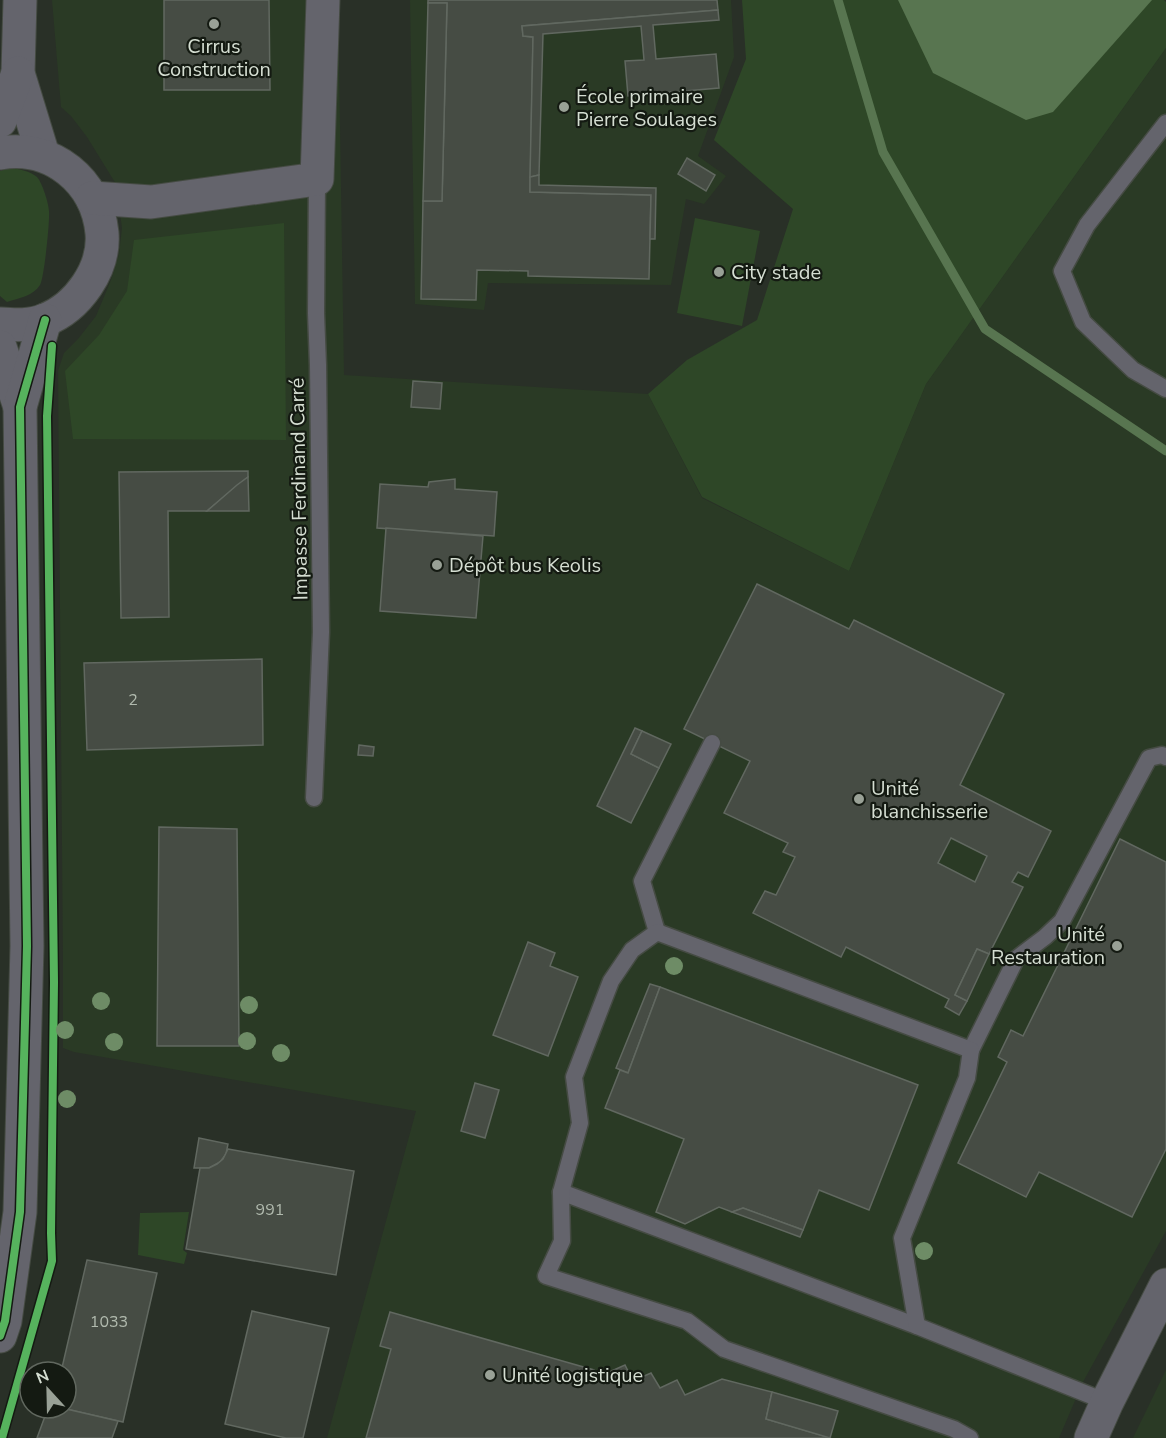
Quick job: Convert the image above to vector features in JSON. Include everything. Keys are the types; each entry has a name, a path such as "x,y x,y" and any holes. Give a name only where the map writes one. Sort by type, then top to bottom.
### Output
{"street":[{"path":"20,0 18,73 43,155"},
{"path":"92,198 151,202 317,179 323,0"},
{"path":"0,122 18,73"},
{"path":"0,153 15,150 43,155 63,165 79,180 92,198 99,216 102,236 98,263 87,287 68,307 45,320 19,326 0,324"},
{"path":"102,236 151,202"},
{"path":"0,1336 5,1321 20,1212 12,1036 27,946 20,407 45,320"},
{"path":"0,347 20,407"},
{"path":"1091,1438 1166,1285"}],"lane":[{"path":"1166,123 1087,225 1062,271 1083,322 1132,370 1166,389"},
{"name":"Impasse Ferdinand Carré","path":"314,798 321,632 316,313 317,179"},
{"path":"657,932 642,881 712,743"},
{"path":"917,1326 902,1238 967,1078 971,1050 1016,958 1045,937 1062,921 1149,758 1162,755 1166,757"},
{"path":"657,932 971,1050"},
{"path":"657,932 632,950 611,981 574,1077 580,1123 561,1192 562,1241 546,1276 687,1321 724,1349 954,1429 970,1438"},
{"path":"561,1192 917,1326 1107,1402"}],"shaded area":[{"path":"52,0 338,0 344,375 648,394 702,498 849,571 926,384 1166,48 1166,1231 1083,1382 1059,1438 327,1438 416,1111 74,1052 63,1048 58,371 64,353 96,316 119,254 122,228 116,184 87,137 61,107"},
{"name":"École primaire Pierre Soulages","path":"410,0 731,0 734,57 698,156 726,176 704,204 686,199 671,285 488,283 484,310 415,304"},
{"path":"742,0 1164,0 1166,2 1166,48 926,384 849,571 702,497 648,394 687,360 757,320 793,209 714,140 746,59"},
{"path":"898,0 1152,0 1053,112 1026,120 933,73"},
{"path":"11,168 37,177 47,198 49,217 42,281 30,294 7,302 0,296 0,171"},
{"name":"City stade","path":"695,218 760,231 742,326 677,313"},
{"path":"284,223 286,440 73,439 65,371 99,335 127,291 134,240"},
{"path":"189,1212 183,1250 187,1253 184,1264 138,1255 140,1213"},
{"path":"1166,1370 1166,1438 1133,1438"}],"building":[{"path":"164,0 269,0 270,90 164,90"},
{"path":"428,0 717,0 718,10 522,26 523,36 533,37 530,192 651,195 649,279 528,276 528,271 477,270 476,300 421,299 423,201 442,201 447,3 428,3"},
{"path":"428,3 447,3 442,201 423,201"},
{"path":"718,10 719,20 653,25 656,59 716,54 719,88 628,96 625,61 644,60 641,26 543,34 539,175 530,177 533,37 523,36 522,26"},
{"path":"687,158 715,175 706,191 678,174"},
{"path":"539,175 539,185 656,188 655,239 650,239 651,195 530,192 530,177"},
{"path":"413,381 442,383 440,409 411,407"},
{"path":"248,471 248,477 207,511 168,511 169,617 121,618 119,472"},
{"path":"248,477 249,511 207,511 237,485"},
{"path":"455,479 455,489 497,492 494,536 377,528 380,484 428,487 429,482"},
{"path":"386,528 483,536 476,618 380,611"},
{"name":"Unité blanchisserie","path":"757,584 849,629 854,620 1004,694 960,785 1051,831 1028,877 1018,872 1012,882 1023,887 989,954 977,949 955,995 967,1001 959,1015 945,1007 949,999 846,947 841,957 753,913 765,891 776,895 795,857 783,852 788,843 724,813 750,761 684,729","holes":["951,838 987,856 975,882 938,863"]},
{"path":"262,659 263,745 87,750 84,663"},
{"path":"635,728 642,731 631,754 659,768 631,823 597,806"},
{"path":"642,731 671,744 659,768 631,754"},
{"path":"359,745 374,747 373,756 358,755"},
{"path":"159,827 237,829 239,1046 157,1046"},
{"name":"Unité Restauration","path":"1120,839 1166,862 1166,1149 1132,1217 1039,1172 1026,1197 958,1163 1007,1062 998,1057 1011,1030 1023,1036"},
{"path":"528,942 555,953 550,966 578,977 548,1056 493,1035"},
{"path":"977,949 989,954 967,1001 955,995"},
{"path":"650,984 660,987 628,1073 616,1068"},
{"path":"660,987 918,1085 869,1210 819,1190 803,1230 743,1208 732,1212 719,1207 685,1224 656,1212 684,1139 605,1108 620,1070 628,1073"},
{"path":"475,1083 499,1090 485,1138 461,1131"},
{"path":"199,1138 228,1144 226,1154 220,1162 209,1168 194,1168"},
{"path":"228,1149 354,1171 336,1275 186,1249 200,1168 209,1168 217,1164 223,1159"},
{"path":"743,1208 803,1230 800,1237 732,1212"},
{"path":"87,1260 157,1273 123,1422 78,1412 78,1360 64,1360"},
{"path":"252,1311 329,1328 303,1438 286,1438 225,1424"},
{"name":"Unité logistique","path":"390,1312 594,1370 598,1377 625,1365 633,1381 651,1373 660,1388 677,1380 685,1395 722,1379 772,1392 766,1419 831,1438 366,1438 391,1349 380,1346"},
{"path":"772,1392 838,1411 830,1438 766,1419"},
{"path":"78,1412 118,1421 112,1438 37,1438 44,1420 78,1420"}],"waterway":[{"path":"838,0 883,152 985,329 1166,451"}],"cycle path":[{"path":"0,1336 5,1321 20,1212 27,946 20,407 45,320"},
{"path":"2,1438 52,1261 54,982 47,416 52,346"}],"place":[{"name":"Cirrus Construction","path":"214,24"},
{"name":"École primaire Pierre Soulages","path":"564,107"},
{"name":"City stade","path":"719,272"},
{"name":"Dépôt bus Keolis","path":"437,565"},
{"name":"Unité blanchisserie","path":"859,799"},
{"name":"Unité Restauration","path":"1117,946"},
{"name":"Unité logistique","path":"490,1375"}]}
